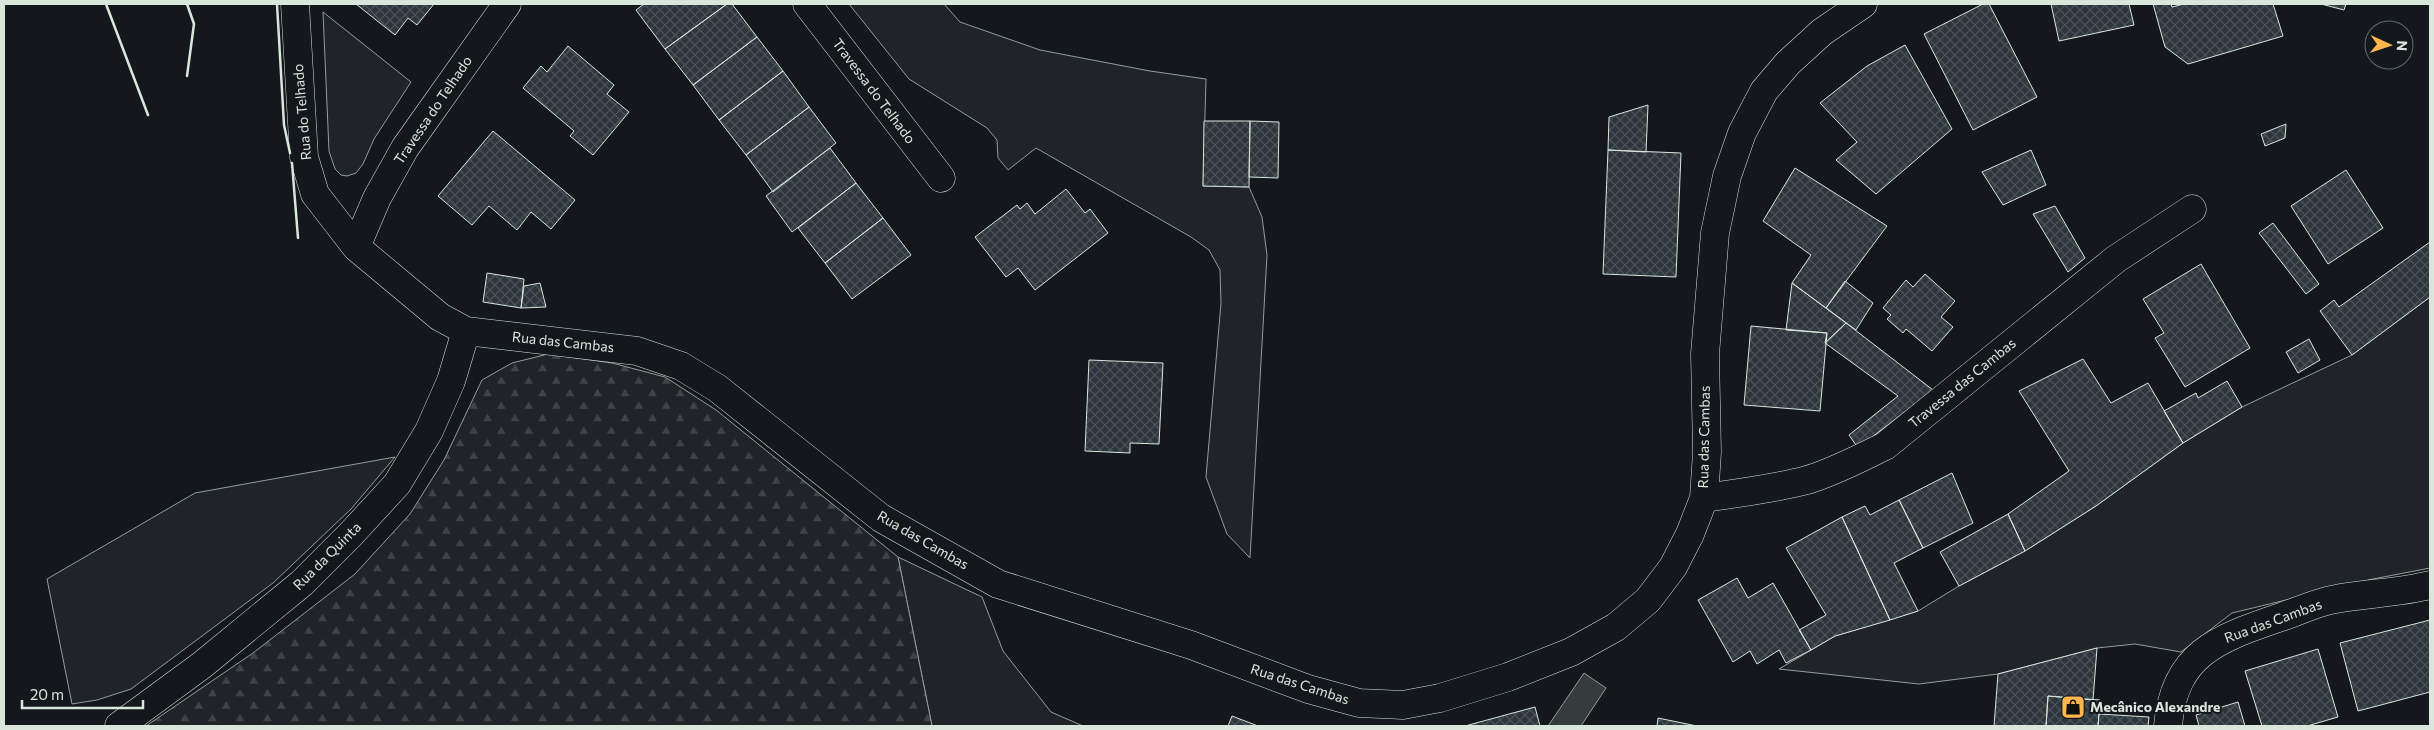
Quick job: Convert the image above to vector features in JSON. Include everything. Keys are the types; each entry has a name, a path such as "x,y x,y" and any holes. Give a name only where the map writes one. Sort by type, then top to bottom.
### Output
{"street":[{"name":"Rua do Telhado","path":"295,4 304,157 315,194 356,248 440,317 466,331"},
{"name":"Travessa do Telhado","path":"356,248 377,198 405,148 507,4"},
{"name":"Travessa do Telhado","path":"807,4 940,178"},
{"name":"Rua das Cambas","path":"466,331 638,351 681,366 717,388 881,518 998,584 1191,646 1308,689 1359,703 1403,705 1457,693 1508,677 1571,652 1616,627 1648,600 1673,567 1690,534 1704,498 1707,452 1705,354 1715,233 1727,176 1742,133 1764,91 1788,63 1822,32 1863,4"},
{"name":"Travessa das Cambas","path":"1704,498 1764,489 1808,479 1847,465 1885,446 2116,259 2192,209"},
{"name":"Rua da Quinta","path":"119,726 202,665 302,583 397,484 433,423 451,381 466,331"},
{"name":"Rua das Cambas","path":"2168,726 2170,705 2180,678 2201,653 2231,634 2334,599 2430,585"}],"green space":[{"path":"849,4 944,4 960,22 1040,50 1150,71 1206,79 1203,186 1249,187 1262,217 1267,255 1250,558 1227,534 1206,477 1221,303 1220,270 1209,250 1191,237 1036,148 1008,170 998,158 997,140 987,128 909,79"},
{"path":"323,12 411,82 374,139 363,164 356,173 347,176 341,175 335,169 329,151"},
{"path":"2430,297 2430,568 2373,579 2232,613 2181,652 2135,644 2097,648 1998,674 1919,684 1779,669 1835,636 1918,611 1959,586 2025,551 2096,506 2183,443 2242,407 2352,355"},
{"path":"548,354 612,363 665,377 716,410 898,557 932,726 146,726 253,653 355,574 410,514 444,460 482,380 512,363"},
{"path":"395,457 351,509 273,583 131,689 97,700 72,704 47,579 195,493"},
{"path":"898,557 982,597 1003,651 1051,712 1083,726 932,726"}],"shaded area":[{"path":"1584,673 1606,688 1581,726 1548,726"}],"building":[{"path":"356,4 434,4 417,25 408,18 395,35"},
{"path":"644,4 727,4 665,49 636,10"},
{"path":"727,4 732,4 757,37 693,85 665,49"},
{"path":"1983,4 1989,4 2037,97 1973,130 1924,34"},
{"path":"2051,4 2129,4 2134,25 2059,41"},
{"path":"2153,4 2171,4 2172,7 2184,4 2273,4 2283,36 2188,64 2165,47"},
{"path":"2321,4 2346,4 2344,10"},
{"path":"757,37 783,71 719,120 693,85"},
{"path":"1905,45 1952,129 1876,194 1836,160 1857,142 1820,103 1867,66"},
{"path":"568,46 614,85 607,94 629,112 593,155 570,136 574,131 523,88 541,66 547,72"},
{"path":"783,71 809,107 746,155 719,120"},
{"path":"1648,105 1646,152 1608,150 1609,117"},
{"path":"809,107 836,143 773,192 746,155"},
{"path":"1204,121 1250,121 1249,187 1203,186"},
{"path":"1250,121 1279,122 1278,178 1249,177"},
{"path":"2286,124 2285,138 2265,146 2261,134"},
{"path":"493,131 575,200 551,229 531,212 517,230 489,206 472,225 438,196"},
{"path":"830,148 856,183 792,232 766,196"},
{"path":"1608,150 1681,153 1676,277 1603,274"},
{"path":"2031,150 2046,185 2003,205 1982,172"},
{"path":"1795,168 1887,226 1826,308 1792,283 1811,255 1763,221"},
{"path":"2346,170 2383,228 2328,264 2291,206"},
{"path":"856,183 883,218 825,263 798,228"},
{"path":"1066,189 1085,213 1090,209 1108,233 1035,290 1018,268 1006,277 975,237 1017,205 1020,209 1027,203 1035,214"},
{"path":"2055,206 2085,258 2068,272 2033,214"},
{"path":"883,218 911,255 852,299 825,263"},
{"path":"2273,223 2319,284 2306,294 2259,233"},
{"path":"2430,242 2430,297 2352,355 2320,311 2334,300 2339,307"},
{"path":"2201,264 2250,348 2185,387 2155,338 2164,333 2143,299"},
{"path":"487,273 524,279 521,308 483,302"},
{"path":"1925,274 1955,301 1941,317 1953,327 1932,351 1906,329 1903,333 1887,319 1891,315 1883,308 1906,280 1913,287"},
{"path":"1845,281 1873,303 1856,330 1826,308"},
{"path":"540,283 546,307 521,308 524,286"},
{"path":"1792,283 1846,323 1825,343 1827,333 1786,330"},
{"path":"1846,323 1933,390 1858,448 1849,435 1898,396 1825,343"},
{"path":"1751,326 1827,333 1820,411 1744,405"},
{"path":"2309,339 2320,360 2298,373 2286,352"},
{"path":"2083,359 2111,403 2148,383 2183,443 2096,506 2025,551 2008,514 2069,471 2019,391"},
{"path":"1089,360 1163,363 1159,444 1130,443 1130,453 1085,451"},
{"path":"2227,381 2242,407 2183,443 2164,411 2196,393 2198,398"},
{"path":"1952,473 1973,523 1923,548 1899,500"},
{"path":"1899,500 1923,548 1894,563 1918,611 1890,620 1842,517 1865,506 1870,515"},
{"path":"2008,514 2025,551 1959,586 1940,552"},
{"path":"1842,517 1890,620 1835,636 1811,650 1799,630 1826,615 1786,548"},
{"path":"1737,578 1748,598 1773,583 1811,650 1786,663 1779,650 1757,664 1750,651 1733,662 1698,600"},
{"path":"2430,620 2430,692 2358,711 2340,643"},
{"path":"2097,648 2093,700 2048,696 2046,726 1994,726 1998,674"},
{"path":"2318,649 2338,717 2307,726 2262,726 2245,671"},
{"name":"Mecânico Alexandre","path":"2048,696 2100,700 2098,726 2046,726"},
{"path":"2238,702 2245,726 2199,726 2196,715"},
{"path":"1535,707 1540,726 1465,726"},
{"path":"2099,714 2149,717 2148,726 2098,726"},
{"path":"1232,716 1258,726 1228,726"},
{"path":"1658,718 1697,726 1657,726"}],"wall":[{"path":"106,4 148,115"},
{"path":"187,4 194,24 187,76"},
{"path":"277,4 284,125 290,153"},
{"path":"292,163 298,238"}],"place":[{"name":"Mecânico Alexandre","path":"2073,707"}]}
